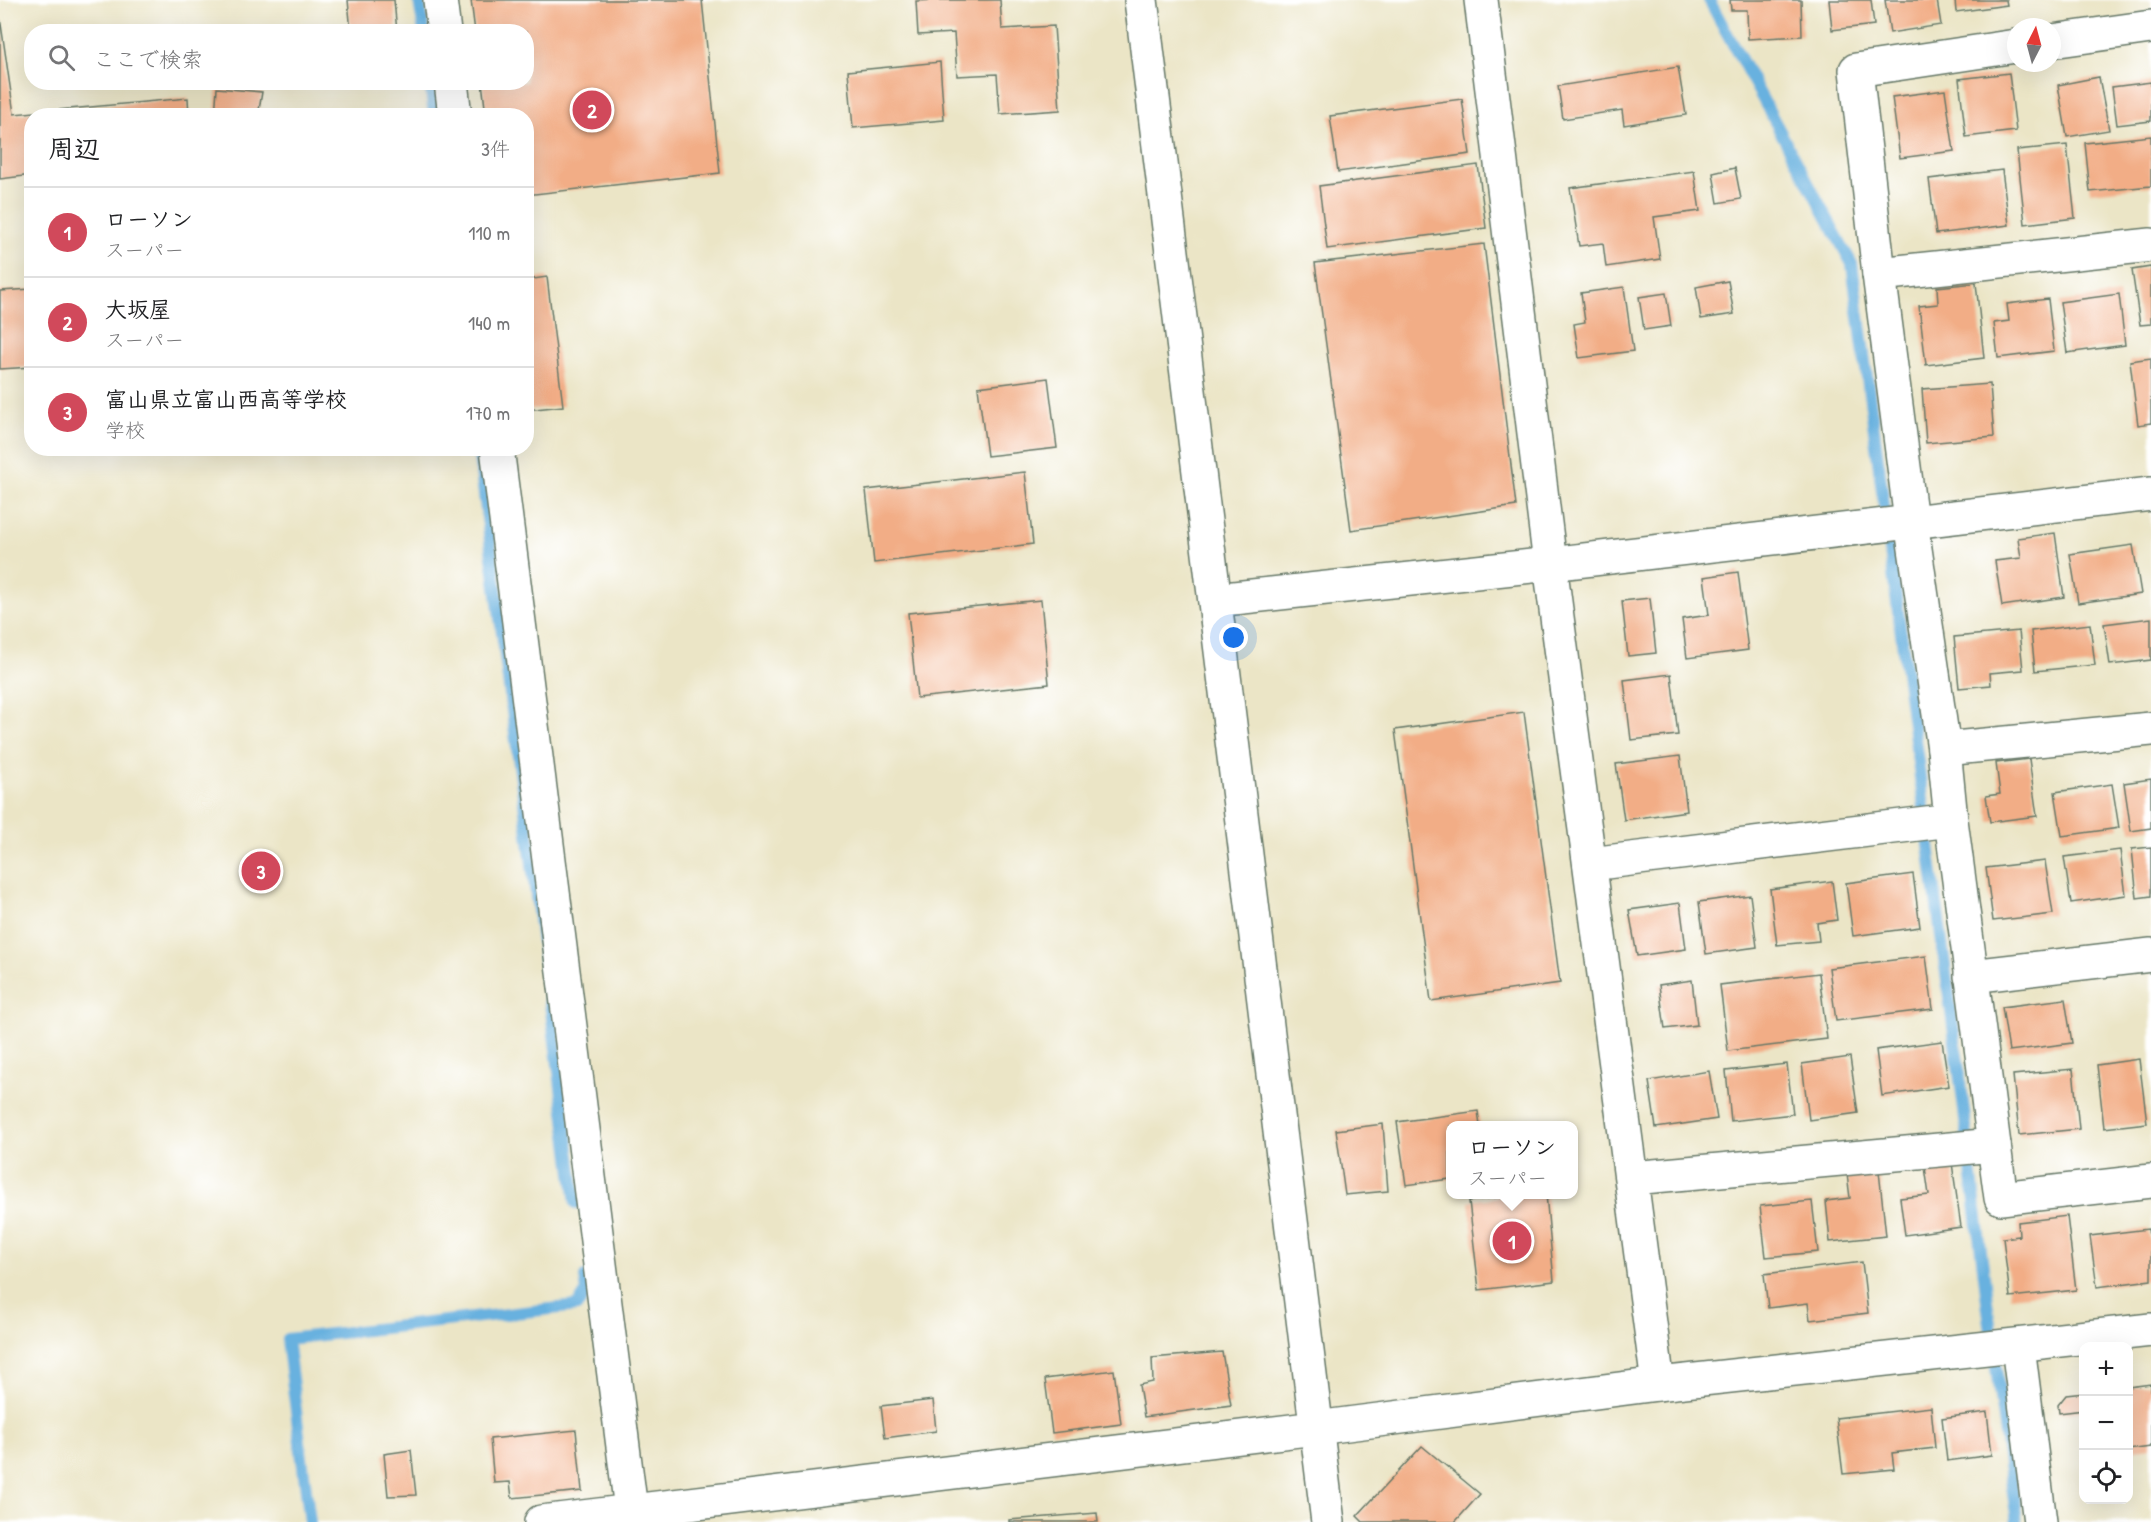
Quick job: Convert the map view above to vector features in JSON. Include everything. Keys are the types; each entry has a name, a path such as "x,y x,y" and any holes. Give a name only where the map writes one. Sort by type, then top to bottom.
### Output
{"street":[{"path":"440,0 443,24"},
{"path":"1140,0 1328,1522"},
{"path":"1481,0 1550,564 1658,1384"},
{"path":"2061,40 2151,27"},
{"path":"2007,47 1856,70 1879,274 1944,749 1951,820 2001,1198 2151,1181"},
{"path":"451,90 454,108"},
{"path":"1879,274 2151,244"},
{"path":"498,456 631,1510"},
{"path":"1215,600 1550,564 1911,520 2151,494"},
{"path":"1944,749 2151,729"},
{"path":"1590,864 1951,820"},
{"path":"1971,976 2151,955"},
{"path":"1632,1178 1994,1145"},
{"path":"541,1522 1658,1384 2151,1330"},
{"path":"2018,1346 2040,1522"}],"building":[{"path":"348,0 394,0 396,24 350,24"},
{"path":"471,0 702,0 720,173 534,194 534,108 485,108 483,90 534,90 534,24 474,24"},
{"path":"1000,0 1002,29 1054,26 1060,110 1000,114 997,74 957,76 954,33 918,35 916,1"},
{"path":"1730,0 1801,0 1802,36 1748,39 1747,10 1731,10"},
{"path":"1829,0 1871,0 1874,25 1832,30"},
{"path":"1885,0 1937,0 1941,25 1890,33"},
{"path":"1955,0 2006,0 2007,5 1956,12"},
{"path":"0,17 14,114 24,113 24,176 0,179"},
{"path":"940,62 944,120 853,128 848,71"},
{"path":"1678,67 1686,115 1624,125 1622,110 1563,119 1558,86"},
{"path":"2009,73 2016,131 1966,137 1959,79"},
{"path":"2099,77 2109,130 2067,137 2058,85"},
{"path":"2151,82 2151,121 2117,125 2112,87"},
{"path":"217,90 262,92 259,108 216,108"},
{"path":"1945,90 1954,151 1900,158 1892,97"},
{"path":"188,98 189,108 79,108"},
{"path":"1462,99 1470,154 1338,172 1330,116"},
{"path":"2151,136 2151,186 2090,192 2085,143"},
{"path":"2067,145 2075,218 2025,224 2017,150"},
{"path":"1478,165 1486,228 1327,249 1319,186"},
{"path":"1735,168 1741,199 1718,203 1713,173"},
{"path":"2002,170 2009,225 1936,234 1929,179"},
{"path":"1694,171 1700,211 1654,217 1660,259 1606,267 1603,243 1579,246 1570,188"},
{"path":"1484,244 1516,506 1351,530 1315,263"},
{"path":"2151,267 2151,324 2140,325 2132,270"},
{"path":"547,277 563,406 534,409 534,279"},
{"path":"1728,281 1734,314 1701,319 1696,287"},
{"path":"1976,283 1984,358 1926,365 1919,306 1938,304 1937,287"},
{"path":"1624,287 1633,351 1579,358 1574,324 1585,322 1581,293"},
{"path":"24,290 24,368 0,369 0,291"},
{"path":"1666,293 1671,326 1644,330 1639,297"},
{"path":"2119,294 2125,345 2067,353 2060,302"},
{"path":"2048,299 2054,351 1998,358 1994,323 2009,321 2007,304"},
{"path":"2151,358 2151,423 2138,425 2130,361"},
{"path":"1048,378 1057,448 987,456 978,387"},
{"path":"1990,384 1994,437 1926,443 1922,389"},
{"path":"1025,472 1033,544 874,563 866,490"},
{"path":"2055,533 2064,597 2002,606 1995,561 2021,558 2018,538"},
{"path":"2133,545 2141,594 2078,603 2070,554"},
{"path":"1738,572 1748,650 1687,658 1682,619 1709,615 1704,577"},
{"path":"1650,598 1656,653 1628,656 1622,601"},
{"path":"1041,600 1049,684 917,698 908,613"},
{"path":"2151,618 2151,660 2110,665 2104,624"},
{"path":"2090,624 2095,665 2035,671 2031,631"},
{"path":"2019,631 2023,670 1990,673 1991,685 1959,688 1954,637"},
{"path":"1671,674 1678,735 1631,740 1624,680"},
{"path":"1524,712 1560,983 1431,1001 1395,730"},
{"path":"1680,756 1687,811 1624,820 1616,764"},
{"path":"2029,759 2037,816 1990,822 1986,796 2000,794 1996,763"},
{"path":"2151,779 2151,828 2131,831 2124,783"},
{"path":"2112,784 2119,828 2062,836 2055,792"},
{"path":"2151,847 2151,896 2137,898 2132,849"},
{"path":"2120,850 2126,895 2071,903 2064,857"},
{"path":"2045,861 2053,914 1993,921 1986,868"},
{"path":"1913,874 1920,927 1853,936 1846,883"},
{"path":"1832,881 1837,920 1817,923 1819,941 1777,945 1770,889"},
{"path":"1750,895 1757,947 1706,954 1699,902"},
{"path":"1680,903 1686,949 1637,956 1629,910"},
{"path":"1926,956 1933,1009 1836,1021 1829,968"},
{"path":"1819,973 1827,1039 1728,1051 1720,985"},
{"path":"1692,980 1697,1025 1665,1029 1659,985"},
{"path":"2065,999 2072,1043 2009,1051 2002,1007"},
{"path":"1942,1041 1949,1086 1882,1096 1876,1050"},
{"path":"1850,1057 1858,1113 1809,1120 1802,1064"},
{"path":"2139,1059 2147,1123 2104,1128 2097,1065"},
{"path":"1787,1064 1793,1114 1731,1121 1726,1071"},
{"path":"2073,1069 2079,1129 2019,1135 2013,1075"},
{"path":"1709,1071 1717,1119 1656,1128 1649,1081"},
{"path":"1478,1111 1479,1121 1446,1121 1446,1180 1406,1185 1397,1122"},
{"path":"1383,1124 1388,1191 1345,1195 1336,1130"},
{"path":"1952,1163 1961,1227 1905,1235 1900,1198 1929,1195 1925,1167"},
{"path":"1879,1171 1886,1236 1830,1242 1826,1201 1850,1198 1847,1174"},
{"path":"1546,1199 1554,1281 1479,1290 1469,1201"},
{"path":"1812,1201 1818,1252 1766,1257 1760,1206"},
{"path":"2067,1216 2076,1290 2010,1297 2003,1238 2019,1236 2018,1222"},
{"path":"2148,1229 2151,1248 2151,1280 2097,1287 2090,1236"},
{"path":"1862,1262 1868,1313 1810,1320 1808,1303 1768,1308 1764,1274"},
{"path":"1222,1352 1231,1405 1144,1417 1139,1385 1153,1382 1152,1358"},
{"path":"1114,1370 1121,1424 1052,1433 1045,1379"},
{"path":"2151,1384 2151,1447 2133,1449 2133,1386"},
{"path":"2079,1394 2079,1411 2059,1413 2058,1405 2066,1395"},
{"path":"933,1400 936,1431 885,1438 881,1406"},
{"path":"1931,1407 1935,1448 1892,1453 1894,1469 1843,1474 1836,1418"},
{"path":"1987,1412 1992,1455 1947,1461 1942,1418"},
{"path":"576,1430 582,1491 512,1498 510,1482 494,1483 490,1439"},
{"path":"1422,1446 1480,1494 1455,1522 1363,1522 1357,1516"},
{"path":"411,1450 416,1495 388,1496 384,1454"},
{"path":"1097,1513 1098,1522 1009,1522 1009,1520"}],"waterway":[{"path":"419,0 423,24"},
{"path":"1709,0 1852,264 2017,1522"},
{"path":"431,90 433,108"},
{"path":"479,456 576,1203"},
{"path":"310,1522 287,1339 577,1306 587,1291 585,1277"}],"place":[{"name":"大坂屋","path":"592,110"},
{"name":"富山県立富山西高等学校","path":"261,871"},
{"name":"ローソン","path":"1512,1241"}]}
